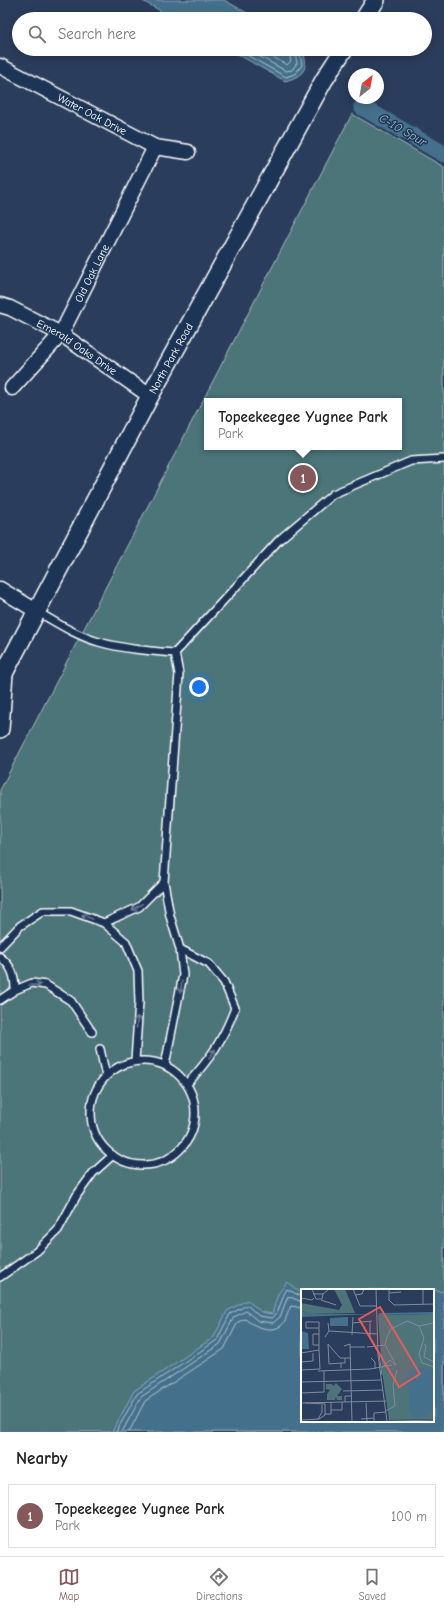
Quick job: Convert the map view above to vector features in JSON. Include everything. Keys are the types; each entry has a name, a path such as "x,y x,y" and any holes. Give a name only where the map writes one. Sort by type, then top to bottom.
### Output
{"street":[{"path":"368,12 376,0"},
{"name":"North Park Road","path":"0,729 2,677 38,612 150,396 324,80 339,56"},
{"name":"Water Oak Drive","path":"0,66 155,147 188,152"},
{"name":"Old Oak Lane","path":"12,388 61,334 155,147"},
{"name":"Emerald Oaks Drive","path":"0,305 10,308 61,334 150,396"},
{"path":"0,589 38,612"}],"lane":[{"path":"175,653 279,540 333,494 411,461 444,459"},
{"path":"38,612 70,630 98,642 142,650 175,653"},
{"path":"164,1065 183,975 180,949 170,916 164,882 180,674 175,653"},
{"path":"104,923 139,907 164,882"},
{"path":"0,946 20,926 43,911 71,911 104,923 126,942 138,971 139,1002 135,1061"},
{"path":"180,949 209,964 224,982 234,1008 225,1034 204,1066 187,1084"},
{"path":"0,957 8,964 15,979 15,990"},
{"path":"0,1000 15,990 32,984 46,985 71,1001 92,1032"},
{"path":"100,1049 106,1076"},
{"path":"135,1061 150,1061 164,1065 177,1073 187,1084 194,1101 196,1119 191,1136 180,1151 165,1161 147,1165 130,1163 113,1155 100,1143 93,1126 91,1108 96,1091 106,1076 119,1066 135,1061"},
{"path":"0,1277 37,1251 58,1230 77,1195 93,1173 113,1155"}],"green space":[{"path":"352,114 444,167 444,1432 0,1432 0,790 204,398 204,450 402,450 402,398 204,398"}],"water":[{"path":"141,0 224,0 245,12 162,12"},
{"path":"240,56 304,56 305,66 301,74 285,81"},
{"path":"287,1282 301,1293 301,1422 434,1422 434,1290 444,1292 444,1432 112,1432 134,1391 214,1337 227,1311 247,1300 261,1312 272,1314 278,1294"}],"waterway":[{"name":"C-10 Spur","path":"362,107 444,154"}],"place":[{"name":"Topeekeegee Yugnee Park","path":"303,478"}]}
